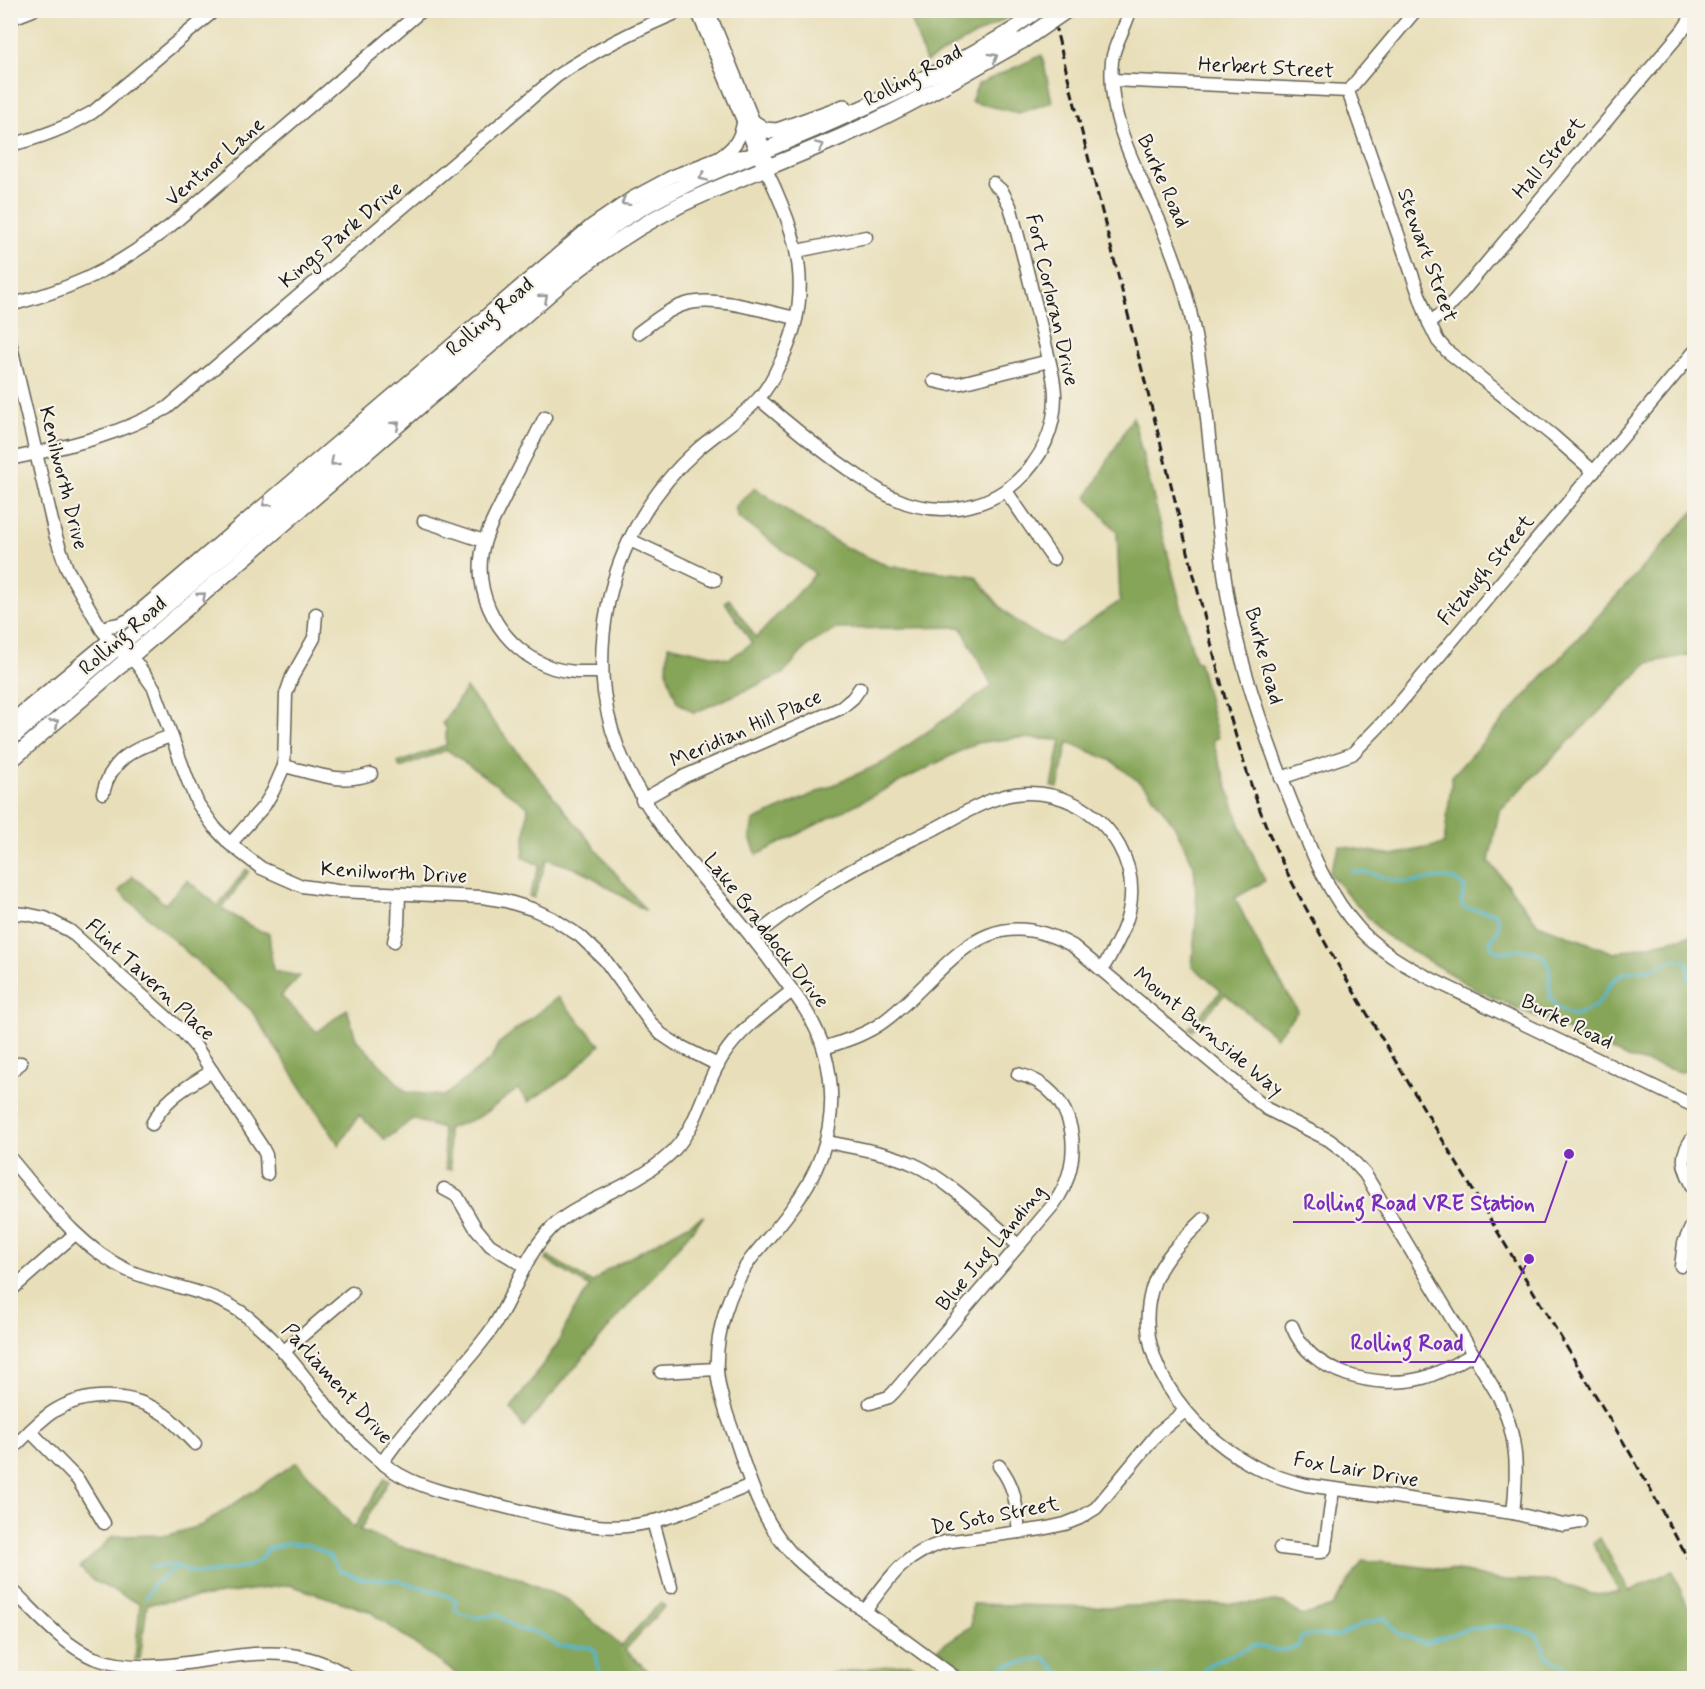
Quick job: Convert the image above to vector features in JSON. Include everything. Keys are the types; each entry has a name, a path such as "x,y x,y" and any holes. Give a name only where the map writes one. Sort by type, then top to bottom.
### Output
{"main road":[{"name":"Rolling Road","path":"10,761 132,658 357,458 581,267 635,230 700,196 848,134 908,105 1020,34 1045,10"},
{"name":"Rolling Road","path":"10,739 117,643 591,242 629,215 666,194 847,115 1067,10"},
{"path":"748,122 765,130 777,131 809,118 896,92"}],"street":[{"path":"10,19 33,10"},
{"path":"10,145 46,135 93,112 215,10"},
{"name":"Ventnor Lane","path":"10,305 76,285 104,272 138,250 169,227 422,10"},
{"name":"Kings Park Drive","path":"10,459 113,434 167,408 557,76 616,39 683,10"},
{"path":"698,10 748,122"},
{"path":"708,10 748,122 737,143 719,158"},
{"name":"Burke Road","path":"1130,10 1114,49 1112,80 1115,110 1121,134 1169,244 1189,308 1207,411 1218,526 1229,604 1252,692 1281,778 1322,874 1347,914 1376,945 1414,970 1695,1106"},
{"name":"Herbert Street","path":"1112,80 1348,91 1416,10"},
{"name":"Hall Street","path":"1429,323 1445,311 1468,285 1695,13"},
{"name":"Stewart Street","path":"1348,91 1429,323 1438,341 1594,472"},
{"name":"Lake Braddock Drive","path":"748,122 789,224 797,251 800,278 796,318 783,358 759,399 675,471 647,508 619,566 609,602 604,626 602,672 609,720 625,765 642,800 665,833 752,938 805,1008 824,1048 830,1091 828,1142 801,1197 753,1256 735,1287 723,1323 717,1369 726,1413 751,1485 766,1518 788,1550 821,1581 956,1678"},
{"name":"Rolling Road","path":"109,626 130,619 591,226 651,186 719,158 761,152"},
{"name":"Fort Corloran Drive","path":"759,399 829,456 881,492 903,502 927,508 955,509 983,502 1006,491 1034,463 1050,432 1055,396 1049,361 1010,206 1002,191 993,183"},
{"path":"797,251 866,237"},
{"path":"638,333 672,309 701,301 719,302 796,318"},
{"name":"Kenilworth Drive","path":"10,342 60,553 75,587 95,616 132,658 154,688 198,804 230,844 261,868 302,886 337,891 482,897 506,901 552,918 580,936 606,960 650,1022 662,1034 676,1044 718,1065"},
{"name":"Fitzhugh Street","path":"1281,778 1317,767 1356,751 1389,716 1695,352"},
{"path":"934,381 947,384 962,383 1049,361"},
{"path":"545,417 484,541 481,565 484,593 493,618 508,639 528,656 551,667 576,673 602,672"},
{"path":"1006,491 1053,559"},
{"path":"424,522 484,541"},
{"path":"630,540 715,580"},
{"path":"230,844 264,806 284,766 286,694 292,677 314,638 316,614"},
{"name":"Kenilworth Drive","path":"95,616 109,626 117,643"},
{"name":"Rolling Road","path":"10,722 117,643"},
{"name":"Meridian Hill Place","path":"642,800 685,776 841,708 853,698 860,688"},
{"path":"103,793 110,773 125,757 142,747 171,736"},
{"path":"284,766 344,780 371,774"},
{"path":"752,938 812,893 878,856 993,799 1016,794 1039,793 1068,800 1092,814 1112,835 1125,860 1131,887 1129,914 1121,938 1102,969"},
{"path":"394,941 398,925 399,894"},
{"name":"Flint Tavern Place","path":"10,913 37,916 70,931 182,1031 196,1047 262,1147 266,1155 267,1174"},
{"name":"Mount Burnside Way","path":"824,1048 857,1036 881,1023 897,1011 958,952 982,938 1020,930 1050,935 1073,946 1267,1108 1329,1140 1358,1165 1372,1184 1499,1397 1511,1428 1517,1464 1513,1513"},
{"path":"382,1463 493,1328 535,1248 559,1221 652,1169 673,1151 691,1127 718,1065 738,1037 792,991"},
{"path":"10,1072 21,1063"},
{"path":"152,1124 160,1109 170,1099 212,1071"},
{"name":"Blue Jug Landing","path":"870,1403 889,1397 894,1392 1053,1205 1066,1185 1073,1161 1074,1141 1067,1116 1054,1095 1043,1083 1032,1077 1018,1074"},
{"path":"1695,1136 1683,1156 1686,1174 1695,1189"},
{"path":"828,1142 899,1159 925,1170 942,1181 1018,1245"},
{"name":"Parliament Drive","path":"10,1158 75,1234 103,1256 151,1279 200,1291 226,1303 254,1322 283,1352 353,1435 382,1463 431,1489 563,1521 610,1527 653,1521 751,1485"},
{"path":"444,1189 458,1196 483,1239 525,1266"},
{"name":"Fox Lair Drive","path":"1204,1219 1163,1264 1154,1285 1148,1309 1148,1332 1153,1354 1165,1379 1185,1411 1215,1440 1250,1464 1286,1480 1333,1490 1513,1513 1563,1525 1580,1522"},
{"path":"1682,1266 1684,1243 1695,1221"},
{"path":"10,1291 75,1234"},
{"path":"283,1352 352,1293"},
{"path":"1292,1326 1303,1346 1325,1363 1351,1376 1375,1381 1399,1382 1424,1378 1449,1368 1473,1354"},
{"path":"661,1372 717,1369"},
{"path":"10,1451 49,1414 67,1405 90,1398 112,1397 136,1401 157,1410 172,1421 195,1444"},
{"name":"De Soto Street","path":"865,1611 894,1572 919,1551 945,1542 1065,1524 1096,1508 1115,1488 1158,1433 1185,1411"},
{"path":"30,1431 78,1480 104,1522"},
{"path":"999,1466 1009,1478 1014,1490 1019,1532"},
{"path":"1280,1548 1316,1552 1322,1552 1325,1549 1333,1490"},
{"path":"653,1521 671,1587"},
{"path":"10,1588 64,1639 84,1653 127,1668 166,1673 266,1654 290,1654 327,1664 351,1678"}],"green space":[{"path":"908,11 1010,11 1012,15 926,62"},
{"path":"1042,55 1052,102 1019,113 971,102 978,84"},
{"path":"1133,417 1195,661 1199,662 1218,738 1213,740 1216,752 1242,830 1265,881 1235,898 1264,956 1298,1011 1276,1037 1225,994 1192,1031 1189,1028 1221,991 1192,966 1197,910 1194,866 1174,825 1148,789 1112,761 1068,742 1058,788 1052,787 1061,740 1017,738 976,743 757,855 750,838 753,821 884,762 992,686 961,627 836,629 808,645 783,674 694,713 677,702 667,674 668,645 729,659 752,643 725,602 729,599 756,638 815,574 738,517 735,507 755,488 815,530 847,548 888,566 976,576 1011,617 1031,631 1057,644 1120,601 1117,532 1087,497"},
{"path":"1694,511 1694,654 1648,663 1499,811 1489,861 1538,924 1614,953 1694,935 1694,1070 1681,1072 1628,1058 1477,990 1383,934 1329,873 1340,846 1393,855 1444,844 1452,776"},
{"path":"466,688 646,911 583,871 547,859 534,898 529,896 540,865 523,858 528,807 447,750 400,768 398,763 446,745 446,727 442,724"},
{"path":"246,869 249,871 222,909 257,930 269,933 273,971 300,976 281,996 317,1032 347,1009 356,1039 406,1092 444,1096 491,1059 498,1044 558,997 600,1045 568,1076 528,1102 518,1089 479,1117 447,1129 451,1169 446,1169 442,1129 413,1119 385,1140 359,1115 339,1145 251,1010 119,891 133,876 165,904 187,880 218,906"},
{"path":"704,1216 524,1428 511,1409 558,1343 572,1313 590,1287 546,1260 548,1256 592,1283 607,1270"},
{"path":"297,1462 354,1528 385,1478 389,1481 360,1530 399,1546 504,1572 568,1600 621,1646 660,1603 665,1606 625,1650 656,1678 462,1678 369,1611 289,1585 147,1604 140,1659 135,1659 140,1604 92,1580 80,1568 113,1536 169,1535 202,1525"},
{"path":"1600,1538 1629,1591 1672,1571 1694,1621 1694,1678 977,1678 937,1649 971,1626 972,1604 1097,1607 1283,1602 1302,1616 1332,1606 1363,1560 1465,1572 1497,1580 1555,1581 1592,1594 1619,1592 1593,1544"},
{"path":"911,1663 932,1678 793,1678"}],"waterway":[{"path":"1351,872 1365,872 1400,881 1414,882 1446,878 1459,882 1465,888 1461,902 1464,908 1495,913 1499,923 1497,932 1490,940 1492,947 1498,952 1531,951 1546,959 1549,966 1550,995 1553,1002 1573,1015 1593,1007 1615,979 1630,971 1651,969 1673,960 1680,960 1689,965 1688,980 1694,983"},
{"path":"150,1567 174,1565 196,1574 212,1572 246,1567 258,1561 268,1549 288,1543 309,1545 329,1555 340,1571 363,1579 397,1580 434,1591 456,1600 455,1610 460,1613 476,1617 497,1614 517,1629 539,1633 558,1646 590,1647 596,1652 598,1668 602,1674 618,1675 622,1678"},
{"path":"146,1598 154,1583 178,1566"},
{"path":"1198,1678 1208,1665 1254,1645 1273,1650 1288,1650 1299,1646 1300,1638 1308,1635 1339,1636 1361,1625 1385,1618 1399,1634 1425,1643 1468,1629 1505,1626 1536,1634 1547,1656 1582,1678"},
{"path":"985,1678 1008,1665 1045,1658 1064,1678"},
{"path":"1139,1678 1158,1676 1163,1678"}],"railway":[{"path":"1051,10 1226,702 1248,775 1274,845 1332,955 1633,1458 1694,1570"}],"place":[{"name":"Rolling Road VRE Station","path":"1569,1154"},
{"name":"Rolling Road","path":"1529,1259"}]}
